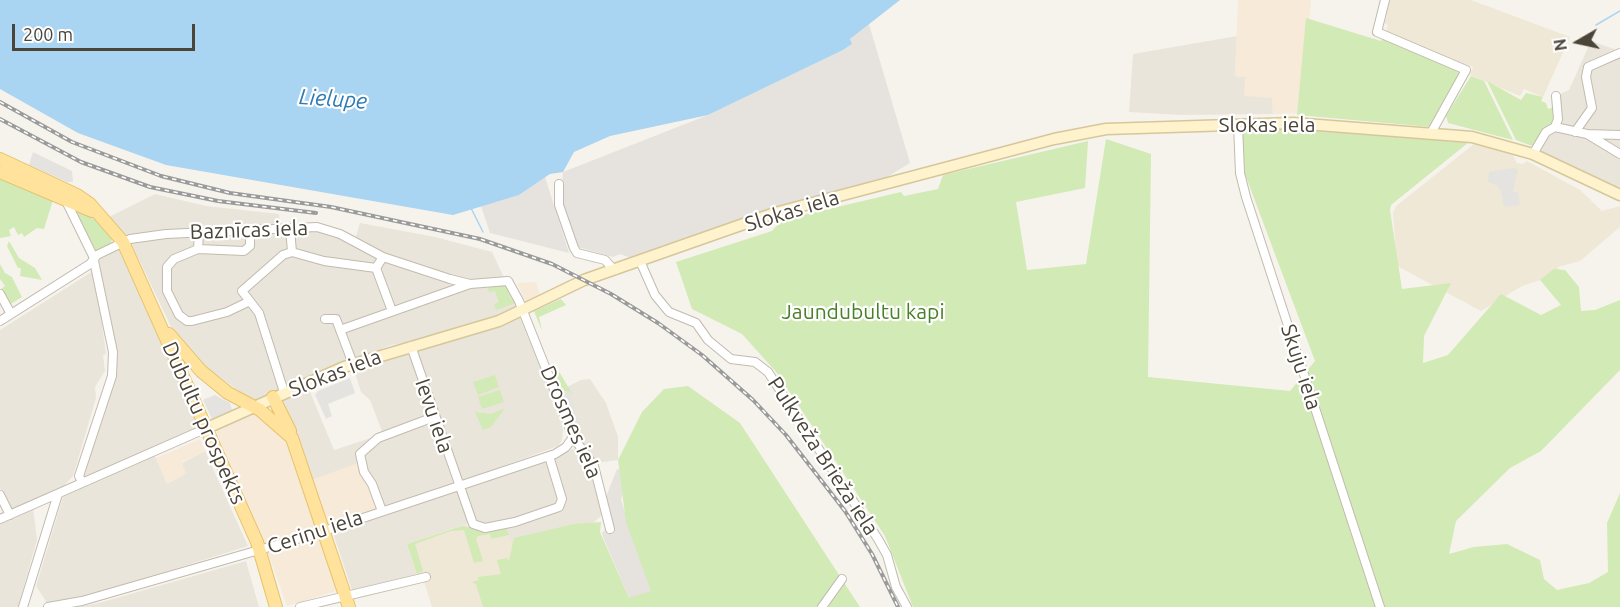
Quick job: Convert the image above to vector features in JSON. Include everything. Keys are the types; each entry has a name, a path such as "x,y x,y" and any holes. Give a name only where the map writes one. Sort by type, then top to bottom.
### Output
{"main road":[{"name":"Slokas iela","path":"207,428 279,394 352,364 481,327 579,282 786,210 1077,134 1117,128 1293,123 1472,137 1533,154 1620,195"},
{"name":"Dubultu prospekts","path":"0,159 77,195 90,204 123,242 162,326 184,362 207,428 259,550 276,607"},
{"path":"0,172 96,212"},
{"path":"184,362 228,393 253,406 292,438"},
{"path":"279,394 347,602"}],"street":[{"path":"1385,0 1377,32 1466,70 1431,133"},
{"path":"1575,132 1592,108 1586,77 1588,67 1620,53"},
{"path":"1533,154 1538,142 1555,127 1558,119 1556,96"},
{"name":"Skuju iela","path":"1238,124 1240,173 1246,197 1380,607"},
{"path":"1555,127 1587,134 1620,135"},
{"path":"1587,134 1620,154"},
{"path":"559,184 559,205 573,248 577,253 605,260 614,270"},
{"path":"66,201 94,259 110,332 114,364 79,476 82,482"},
{"name":"Baznīcas iela","path":"0,321 123,242 166,234 250,232 310,227 331,230 383,257 470,284 504,280 511,283"},
{"path":"290,228 292,252"},
{"path":"248,302 227,312 187,321 180,315 167,291 167,267 174,259 198,249 244,251 250,246 250,232"},
{"path":"198,249 199,233"},
{"path":"279,394 259,313 248,302 242,291 283,255 292,252 324,261 376,268"},
{"path":"376,268 383,257"},
{"name":"Pulkveža Brieža iela","path":"640,261 655,295 669,312 696,323 708,340 731,359 755,362 768,372 878,539 887,555 896,587 907,607"},
{"path":"376,268 392,311"},
{"name":"Drosmes iela","path":"511,283 570,424 573,437 594,466 610,529"},
{"path":"340,330 470,284"},
{"path":"0,294 11,314"},
{"path":"325,319 336,319 352,364"},
{"name":"Ievu iela","path":"411,346 473,524 485,528 515,522 562,504 549,456"},
{"path":"382,511 372,484 364,472 360,454 378,438 434,417"},
{"name":"Slokas iela","path":"0,519 207,428"},
{"name":"Ceriņu iela","path":"48,607 82,601 325,530 549,456 562,450 573,437"},
{"path":"23,607 58,494"},
{"path":"0,495 10,514"},
{"path":"300,607 347,602 426,577"},
{"path":"822,607 842,579"}],"shaded area":[{"path":"1238,0 1311,0 1301,113 1273,114 1272,98 1244,96 1245,77 1235,76"},
{"path":"1390,0 1471,0 1570,37 1543,97 1524,89 1520,96 1470,75 1473,67 1385,33 1388,25 1384,23 1387,16 1385,13"},
{"path":"869,24 910,163 866,190 640,261 620,254 613,257 578,247 561,196 563,172 708,115 843,50 852,44 850,39"},
{"path":"1237,36 1235,76 1245,77 1272,98 1273,114 1181,115 1129,112 1133,54"},
{"path":"1591,41 1620,51 1620,195 1533,154 1555,127 1556,96 1569,90"},
{"path":"1474,144 1512,154 1517,163 1523,164 1527,161 1580,190 1602,211 1620,206 1620,227 1580,261 1558,267 1561,273 1522,286 1481,311 1397,266 1393,213 1396,206"},
{"path":"33,152 72,171 73,182 67,182 29,165"},
{"path":"1518,169 1513,192 1518,192 1520,205 1504,207 1498,186 1488,182 1489,172"},
{"path":"545,177 569,253 490,233 481,206 519,195"},
{"path":"155,194 206,206 279,214 281,230 324,230 354,243 360,223 435,237 492,252 517,306 498,317 420,340 391,345 261,399 251,400 203,365 174,333 132,245 109,217"},
{"path":"115,249 122,250 200,428 85,477 83,472 116,369 98,265 98,258"},
{"path":"93,271 102,308 100,310 106,354 103,355 105,371 95,387 96,398 73,476 62,488 13,511 0,488 0,330"},
{"path":"536,282 540,294 525,301 517,283"},
{"path":"519,315 559,414 563,430 562,440 558,446 462,481 458,479 416,348"},
{"path":"408,350 453,483 378,509 311,480 278,403 280,397 308,387 334,450 383,434 370,400 361,392 353,367"},
{"path":"350,378 355,393 328,404 332,416 326,419 315,395 318,391"},
{"path":"590,379 606,403 618,437 618,460 595,463 575,435 559,391 581,380"},
{"path":"568,391 586,442 584,446 576,435 559,394"},
{"path":"215,395 230,403 232,410 212,419 203,400"},
{"path":"254,412 289,442 320,527 315,531 263,545 213,428"},
{"path":"200,439 205,451 182,462 186,474 167,484 156,458"},
{"path":"579,447 591,466 601,498 601,516 569,544 520,568 486,526 474,522 462,488"},
{"path":"205,451 248,546 95,594 47,603 36,586 63,497 72,489 154,454 167,483 182,463"},
{"path":"361,462 378,509 328,526 311,480"},
{"path":"617,469 629,474 621,500 645,573 672,601 629,598 603,537 602,532 613,527 606,497"},
{"path":"454,490 459,493 469,523 407,544 417,574 352,590 332,530"},
{"path":"33,507 37,540 18,607 0,607 0,522"},
{"path":"466,524 468,528 487,530 506,527 534,607 432,607 424,582 419,583 407,544"},
{"path":"316,536 322,546 336,591 287,606 268,553"},
{"path":"246,561 259,607 76,607 99,603"}],"green space":[{"path":"1306,18 1381,41 1383,38 1461,73 1431,127 1297,115"},
{"path":"1471,76 1484,81 1513,140 1448,123 1446,116"},
{"path":"1487,81 1521,100 1526,93 1543,97 1541,101 1546,103 1548,109 1554,107 1555,119 1532,146 1516,140"},
{"name":"Jaundubultu kapi","path":"1284,123 1469,142 1391,205 1402,289 1451,283 1424,336 1423,363 1448,355 1501,294 1541,315 1561,305 1540,280 1554,269 1565,270 1579,287 1581,311 1595,310 1620,300 1620,370 1541,451 1510,468 1456,521 1449,554 1474,547 1507,544 1540,560 1544,579 1557,590 1589,583 1608,572 1607,523 1620,493 1620,607 913,607 885,536 777,373 742,334 692,309 676,262 772,231 782,220 901,192 904,196 938,189 943,175 1088,141 1085,188 1016,202 1027,270 1086,264 1106,139 1151,154 1148,377 1290,391 1315,361 1245,174 1241,127"},
{"path":"0,174 53,200 44,229 37,228 24,237 22,233 18,235 14,227 9,230 11,236 0,238"},
{"path":"73,208 101,223 112,238 111,244 96,251"},
{"path":"9,241 19,258 35,268 42,280 20,276 21,268 18,268 7,246"},
{"path":"0,264 5,273 12,277 22,297 9,305 1,289 5,286 0,279"},
{"path":"487,284 507,284 511,290 508,292 511,299 514,298 516,303 496,310 494,304 499,302 495,291 489,292"},
{"path":"561,299 566,305 539,317 542,331 534,311"},
{"path":"554,363 572,395 568,391 559,391 550,370"},
{"path":"495,375 499,387 478,395 473,382"},
{"path":"688,386 740,423 860,607 483,607 476,584 472,582 479,580 478,577 501,574 497,560 507,558 509,561 514,538 574,524 601,522 600,532 629,598 651,591 626,522 618,460 642,412 664,389"},
{"path":"500,390 504,402 482,409 478,397"},
{"path":"505,408 491,427 483,430 475,412 491,414"},
{"path":"462,526 487,530 506,527 509,535 491,539 490,534 478,536 476,539 483,561 474,563 464,530 451,531 415,544 423,571 417,574 407,544"}],"water":[{"name":"Lielupe","path":"0,0 900,0 850,39 852,44 843,50 708,115 610,136 574,152 563,172 550,174 519,195 453,215 166,165 78,133 0,89"}],"waterway":[{"path":"1596,25 1620,11"},
{"path":"471,208 483,232"}],"railway":[{"path":"0,102 72,142 161,176 230,193 331,207 480,239 552,264 611,294 658,323 702,355 753,400 786,435 845,511 872,554 898,607"},
{"path":"0,119 81,162 150,187 218,201 316,213"}]}
